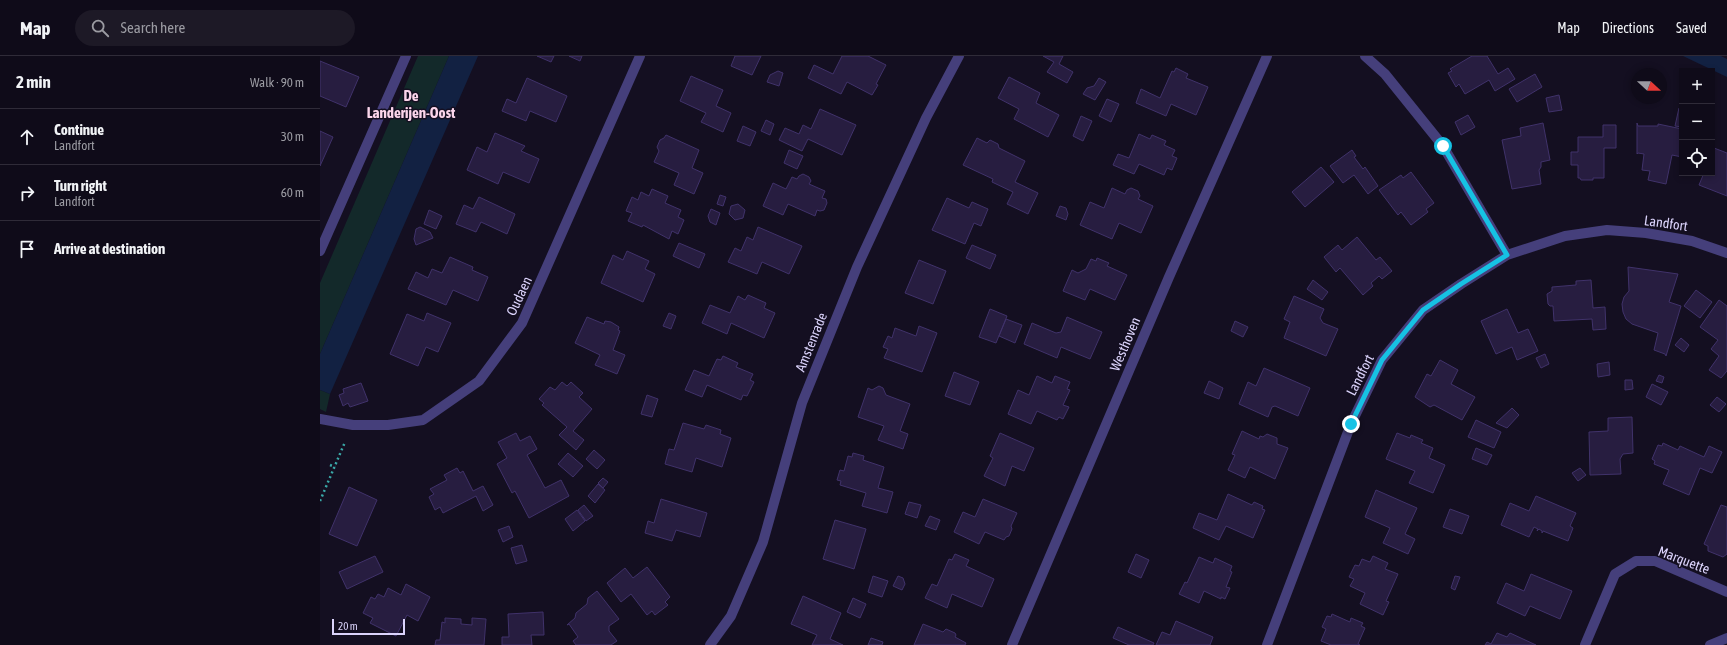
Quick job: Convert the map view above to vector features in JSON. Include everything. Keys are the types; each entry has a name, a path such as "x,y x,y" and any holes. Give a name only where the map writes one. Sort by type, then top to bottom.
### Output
{"street":[{"path":"320,252 406,56"},
{"name":"Oudaen","path":"320,419 353,425 388,426 424,420 479,382 522,323 640,56"},
{"name":"Amstenrade","path":"710,645 731,616 763,542 802,403 856,267 926,118 959,56"},
{"name":"Westhoven","path":"1012,645 1169,277 1267,56"},
{"path":"1365,56 1385,74 1443,146 1507,255"},
{"name":"Landfort","path":"1267,645 1351,424 1382,360 1423,310 1507,255 1565,236 1607,230 1646,233 1692,241 1727,252"},
{"name":"Marquette","path":"1585,645 1615,574 1636,561 1655,561 1727,592"},
{"path":"1710,645 1727,638"}],"path":[{"path":"320,501 353,425"},
{"path":"330,465 335,466"}],"green space":[{"path":"418,56 449,56 320,354 320,283"},
{"path":"320,390 330,394 326,412 320,409"}],"water":[{"path":"449,56 478,56 330,394 320,390 320,354"},
{"path":"1683,56 1721,56 1727,59 1727,77 1715,71 1715,68 1708,68"}],"building":[{"path":"537,56 554,56 551,62"},
{"path":"569,56 582,56 580,61"},
{"path":"735,56 761,56 752,75 731,66"},
{"path":"842,56 868,56 886,65 876,84 878,85 872,95 847,82 841,94 808,78 814,65 833,74"},
{"path":"1043,56 1063,56 1059,64 1073,72 1067,83 1047,72 1054,62"},
{"path":"1472,56 1487,56 1498,74 1508,68 1515,79 1495,91 1489,80 1465,94 1459,84 1456,87 1448,73 1452,71 1450,69"},
{"path":"320,61 359,77 346,107 320,96"},
{"path":"1176,68 1188,74 1186,78 1208,87 1196,115 1171,104 1166,116 1136,103 1141,89 1160,98 1172,71 1174,72"},
{"path":"778,71 783,73 779,86 767,82 770,75"},
{"path":"1535,74 1542,87 1517,102 1509,89"},
{"path":"691,76 723,90 716,106 731,113 723,132 701,122 706,113 680,101"},
{"path":"1009,77 1040,93 1036,103 1059,115 1048,137 1014,119 1019,109 998,98"},
{"path":"527,78 567,96 556,122 530,111 526,121 502,111 507,99 516,103"},
{"path":"1099,78 1106,82 1095,100 1083,94 1087,88 1094,86"},
{"path":"1559,95 1562,110 1549,112 1546,98"},
{"path":"1107,99 1119,104 1111,122 1099,116"},
{"path":"1679,108 1679,127 1675,126"},
{"path":"820,109 856,125 842,155 808,139 802,151 779,140 785,128 799,134 803,125 811,129"},
{"path":"1468,115 1475,127 1461,135 1455,122"},
{"path":"1081,116 1092,121 1083,141 1073,136"},
{"path":"766,120 774,124 770,135 761,131"},
{"path":"1543,123 1550,160 1541,162 1541,167 1539,170 1541,184 1512,189 1502,140 1521,136 1520,128"},
{"path":"1637,123 1638,126 1658,126 1658,124 1679,128 1679,156 1672,155 1666,184 1648,180 1650,171 1642,170 1644,154 1637,154"},
{"path":"1603,125 1616,125 1616,148 1604,148 1604,178 1581,180 1578,178 1578,165 1571,165 1571,152 1578,152 1578,137 1603,137"},
{"path":"743,126 756,132 750,146 737,141"},
{"path":"320,131 333,137 320,166"},
{"path":"495,133 525,146 521,151 539,159 529,183 503,172 498,184 467,170 477,147 487,152"},
{"path":"1139,134 1150,139 1152,135 1166,141 1164,145 1175,150 1172,156 1177,158 1172,170 1167,168 1164,175 1139,164 1134,174 1113,165 1118,154 1129,158"},
{"path":"666,135 699,150 692,168 703,173 694,194 674,185 679,173 654,162 659,151 657,147 660,140"},
{"path":"977,138 987,143 990,140 998,144 999,148 1025,161 1015,182 1038,193 1028,214 1007,204 1013,192 992,182 993,179 963,165"},
{"path":"1715,148 1727,153 1727,196 1699,185 1703,176 1715,176"},
{"path":"789,150 803,156 797,169 784,163"},
{"path":"1352,150 1356,156 1354,157 1363,169 1365,167 1378,186 1368,194 1354,175 1343,183 1330,166"},
{"path":"1321,167 1334,182 1305,207 1292,192"},
{"path":"1411,172 1434,203 1426,209 1428,212 1411,225 1401,212 1398,215 1379,190 1401,175 1403,178"},
{"path":"803,174 809,177 811,181 809,184 825,191 822,198 826,199 827,203 824,210 817,210 815,216 788,204 783,215 763,206 773,183 786,189 792,177 797,179"},
{"path":"1112,188 1125,194 1127,190 1131,188 1138,191 1140,196 1138,199 1153,206 1141,233 1119,223 1112,239 1080,225 1090,202 1104,208"},
{"path":"652,189 668,196 665,203 681,210 678,217 684,220 678,234 672,231 669,239 643,225 642,227 628,221 632,213 626,211 632,197 638,200 641,192 649,196"},
{"path":"720,195 726,197 723,206 717,204"},
{"path":"479,197 515,214 507,234 481,222 476,232 456,224 464,205 473,209"},
{"path":"947,198 969,208 972,202 988,209 981,226 974,223 965,244 932,230"},
{"path":"738,204 745,210 743,218 735,220 729,214 731,206"},
{"path":"1060,206 1066,208 1068,214 1066,220 1056,216"},
{"path":"711,209 720,213 716,225 710,222 708,216"},
{"path":"429,210 442,216 436,229 424,224"},
{"path":"420,227 430,232 433,238 416,245 414,239 416,229"},
{"path":"758,227 802,246 789,274 762,262 757,274 728,262 735,248 741,251 747,237 753,240"},
{"path":"1357,237 1376,260 1380,257 1392,271 1382,279 1379,276 1371,283 1373,286 1363,295 1340,268 1336,272 1324,257 1338,245 1342,250"},
{"path":"679,243 705,254 699,268 673,256"},
{"path":"972,245 996,255 990,269 966,258"},
{"path":"627,251 649,261 645,269 655,274 643,302 601,283 613,255 623,260"},
{"path":"450,257 473,267 472,270 488,277 478,301 453,290 446,305 408,289 416,272 428,278 432,269 442,273"},
{"path":"1097,258 1109,263 1107,266 1127,275 1115,300 1090,289 1085,300 1063,291 1072,270 1078,273 1086,269 1091,259 1096,261"},
{"path":"919,260 946,271 933,304 905,293"},
{"path":"1628,267 1678,274 1669,302 1681,306 1666,356 1665,354 1654,350 1658,333 1632,324 1626,319 1623,312 1622,304 1624,297 1629,291"},
{"path":"1313,280 1328,292 1322,300 1307,289"},
{"path":"1591,280 1593,308 1605,307 1606,329 1593,330 1592,319 1554,321 1553,306 1548,304 1547,294 1552,291 1552,287 1576,285 1576,281"},
{"path":"1696,290 1712,302 1700,318 1684,306"},
{"path":"748,295 766,303 764,308 775,313 764,338 731,323 727,334 702,323 710,305 730,313 738,296 745,300"},
{"path":"1294,296 1324,309 1320,318 1323,323 1338,329 1326,356 1284,338 1290,322 1284,319"},
{"path":"1719,300 1727,306 1727,371 1721,378 1709,370 1719,356 1711,349 1718,340 1700,327"},
{"path":"990,309 1007,316 996,343 979,337"},
{"path":"1507,309 1518,333 1528,329 1538,351 1517,360 1512,347 1496,354 1481,321"},
{"path":"427,313 451,323 438,352 426,347 418,366 390,354 407,314 424,321"},
{"path":"669,313 676,316 671,329 663,326"},
{"path":"587,317 604,324 605,321 611,322 619,327 618,330 620,331 613,350 625,355 617,374 595,365 600,355 575,343"},
{"path":"1067,317 1102,332 1090,359 1061,347 1057,358 1024,344 1032,323 1056,333 1061,332"},
{"path":"1006,319 1022,325 1015,343 999,336"},
{"path":"1235,321 1248,327 1243,337 1231,331"},
{"path":"919,326 937,333 922,372 884,358 888,349 883,347 888,336 892,338 895,328 916,336"},
{"path":"1681,338 1689,345 1684,352 1675,345"},
{"path":"1545,354 1549,364 1541,368 1536,358"},
{"path":"723,356 738,363 736,367 753,374 750,380 754,382 747,396 743,395 741,400 707,385 702,397 685,390 694,370 709,376 717,359 721,360"},
{"path":"1440,360 1458,370 1451,384 1475,397 1462,420 1434,405 1430,407 1415,397 1427,374 1431,376"},
{"path":"1609,362 1610,375 1598,377 1597,364"},
{"path":"1264,368 1310,388 1298,416 1275,406 1272,407 1268,417 1239,404 1248,382 1256,386"},
{"path":"954,372 979,382 970,405 945,396"},
{"path":"1659,375 1664,377 1662,383 1656,381"},
{"path":"1037,376 1052,383 1055,376 1070,382 1067,389 1070,390 1063,405 1069,407 1063,419 1059,417 1057,420 1037,411 1031,424 1008,414 1018,390 1029,395"},
{"path":"1625,380 1632,380 1633,389 1625,390"},
{"path":"1209,381 1223,388 1219,399 1204,393"},
{"path":"562,382 567,386 571,382 583,393 579,397 592,409 573,431 584,440 576,450 559,435 567,427 542,405 544,403 539,399 550,387 555,390"},
{"path":"361,383 368,401 350,407 348,403 343,406 339,395 344,393 343,389"},
{"path":"1652,384 1668,392 1661,405 1646,397"},
{"path":"879,386 883,388 886,395 910,404 900,431 908,434 903,449 878,440 884,426 858,417 868,388 872,390"},
{"path":"647,395 658,399 652,417 641,414"},
{"path":"1717,397 1726,404 1719,412 1710,405"},
{"path":"1512,408 1519,415 1507,428 1496,423"},
{"path":"1632,417 1633,453 1623,454 1620,459 1621,474 1590,475 1589,432 1608,431 1608,418"},
{"path":"1476,420 1501,432 1494,448 1468,437"},
{"path":"683,423 704,429 706,425 721,430 720,434 731,438 722,467 696,458 692,472 665,464 669,449 674,450"},
{"path":"1242,431 1259,439 1260,436 1263,437 1267,434 1277,438 1277,444 1288,448 1275,479 1250,467 1245,478 1228,470 1235,455 1232,454"},
{"path":"516,433 520,441 530,436 537,449 527,455 545,488 561,480 569,496 529,518 515,491 512,493 497,464 507,458 498,442"},
{"path":"1000,433 1034,448 1024,471 1012,466 1005,486 984,476 993,458 990,456"},
{"path":"1397,433 1410,438 1411,435 1423,440 1421,443 1433,448 1429,458 1445,465 1433,493 1409,483 1415,471 1386,459"},
{"path":"1663,443 1678,450 1680,446 1704,457 1709,446 1722,452 1712,473 1700,468 1689,495 1663,484 1669,470 1654,464 1655,461 1652,459 1658,445 1662,446"},
{"path":"1476,448 1492,455 1487,465 1472,459"},
{"path":"594,450 605,460 597,469 586,459"},
{"path":"568,453 583,466 573,477 558,464"},
{"path":"853,453 864,456 863,460 884,467 878,488 893,492 887,513 862,506 866,493 840,485 841,481 837,480 840,470 844,471 848,456 852,457"},
{"path":"457,468 460,473 463,471 473,491 483,486 493,505 483,511 476,496 443,513 440,507 435,510 429,497 434,494 430,489 447,480 444,475"},
{"path":"1580,468 1586,475 1578,481 1572,473"},
{"path":"603,478 608,482 603,488 598,483"},
{"path":"598,484 605,490 595,503 588,496"},
{"path":"349,487 377,500 357,546 329,534"},
{"path":"1376,490 1417,508 1405,534 1415,539 1408,554 1383,543 1390,528 1365,517"},
{"path":"1228,494 1252,505 1254,502 1263,506 1262,509 1265,510 1253,538 1226,526 1219,540 1193,528 1199,513 1217,520"},
{"path":"1536,496 1576,513 1570,526 1573,528 1568,541 1543,531 1542,533 1539,529 1537,531 1538,529 1534,527 1529,537 1501,525 1510,503 1529,511"},
{"path":"661,499 707,513 700,537 676,530 672,541 645,533 648,521 654,523"},
{"path":"983,499 1017,513 1011,526 1012,529 1009,536 1004,540 985,532 979,544 954,532 963,512 975,517"},
{"path":"909,502 921,505 917,518 905,514"},
{"path":"584,505 593,516 586,521 578,510"},
{"path":"1721,505 1727,507 1727,554 1723,557 1708,551 1708,546 1704,544"},
{"path":"1450,509 1469,516 1462,534 1443,527"},
{"path":"577,510 585,521 573,531 565,519"},
{"path":"930,516 940,520 936,530 925,526"},
{"path":"835,520 866,529 854,569 823,559"},
{"path":"509,526 513,537 503,542 498,530"},
{"path":"522,545 527,561 516,564 511,548"},
{"path":"955,554 969,560 966,566 994,579 982,607 952,594 947,608 925,598 932,584 937,586 949,559 952,560"},
{"path":"1136,554 1149,560 1141,578 1128,572"},
{"path":"375,556 383,572 347,589 339,572"},
{"path":"1373,556 1388,563 1385,569 1398,574 1386,601 1389,602 1383,615 1360,604 1365,593 1350,586 1354,579 1349,577 1355,565 1359,566 1362,559 1370,562"},
{"path":"1199,557 1213,563 1215,558 1232,566 1230,571 1232,572 1226,587 1230,588 1225,599 1221,597 1221,599 1204,591 1199,603 1179,594 1185,582 1187,583"},
{"path":"647,567 670,597 665,602 668,605 655,615 652,611 647,615 631,594 621,602 607,583 625,568 633,578"},
{"path":"1531,574 1572,591 1560,619 1530,606 1525,616 1497,603 1506,583 1524,591"},
{"path":"873,576 888,581 882,597 868,592"},
{"path":"898,576 903,578 905,584 902,590 893,586"},
{"path":"1455,576 1460,577 1455,590 1451,588"},
{"path":"406,584 430,597 418,621 407,615 396,636 370,623 373,618 363,613 371,597 375,599 378,594 384,597 388,588 401,595"},
{"path":"597,591 619,619 609,626 609,631 617,641 611,645 576,645 573,641 578,637 569,624 567,625 575,618 576,613 587,604 588,598"},
{"path":"803,596 841,613 830,639 843,645 812,645 817,635 791,624"},
{"path":"853,598 866,604 860,618 847,612"},
{"path":"543,612 544,635 531,635 532,645 502,645 502,637 509,637 508,614"},
{"path":"1332,614 1350,622 1351,618 1363,623 1361,626 1365,628 1358,644 1360,645 1331,645 1321,641 1326,629 1322,627 1327,616 1331,617"},
{"path":"445,618 461,619 461,624 472,625 472,618 486,619 484,645 435,645 436,640 440,640 442,622 445,623"},
{"path":"1176,621 1213,637 1210,645 1156,645 1162,632 1170,635"},
{"path":"923,624 943,632 946,629 955,633 955,637 966,643 965,645 914,645"},
{"path":"1118,627 1154,643 1153,645 1129,645 1113,638"},
{"path":"1497,633 1507,637 1510,633 1536,645 1485,645 1487,642 1491,644"},
{"path":"871,638 883,642 882,645 868,645"}],"district":[{"name":"De Landerijen-Oost","path":"411,104"}],"route":[{"path":"1351,424 1382,360 1423,310 1507,255 1443,146"}]}
